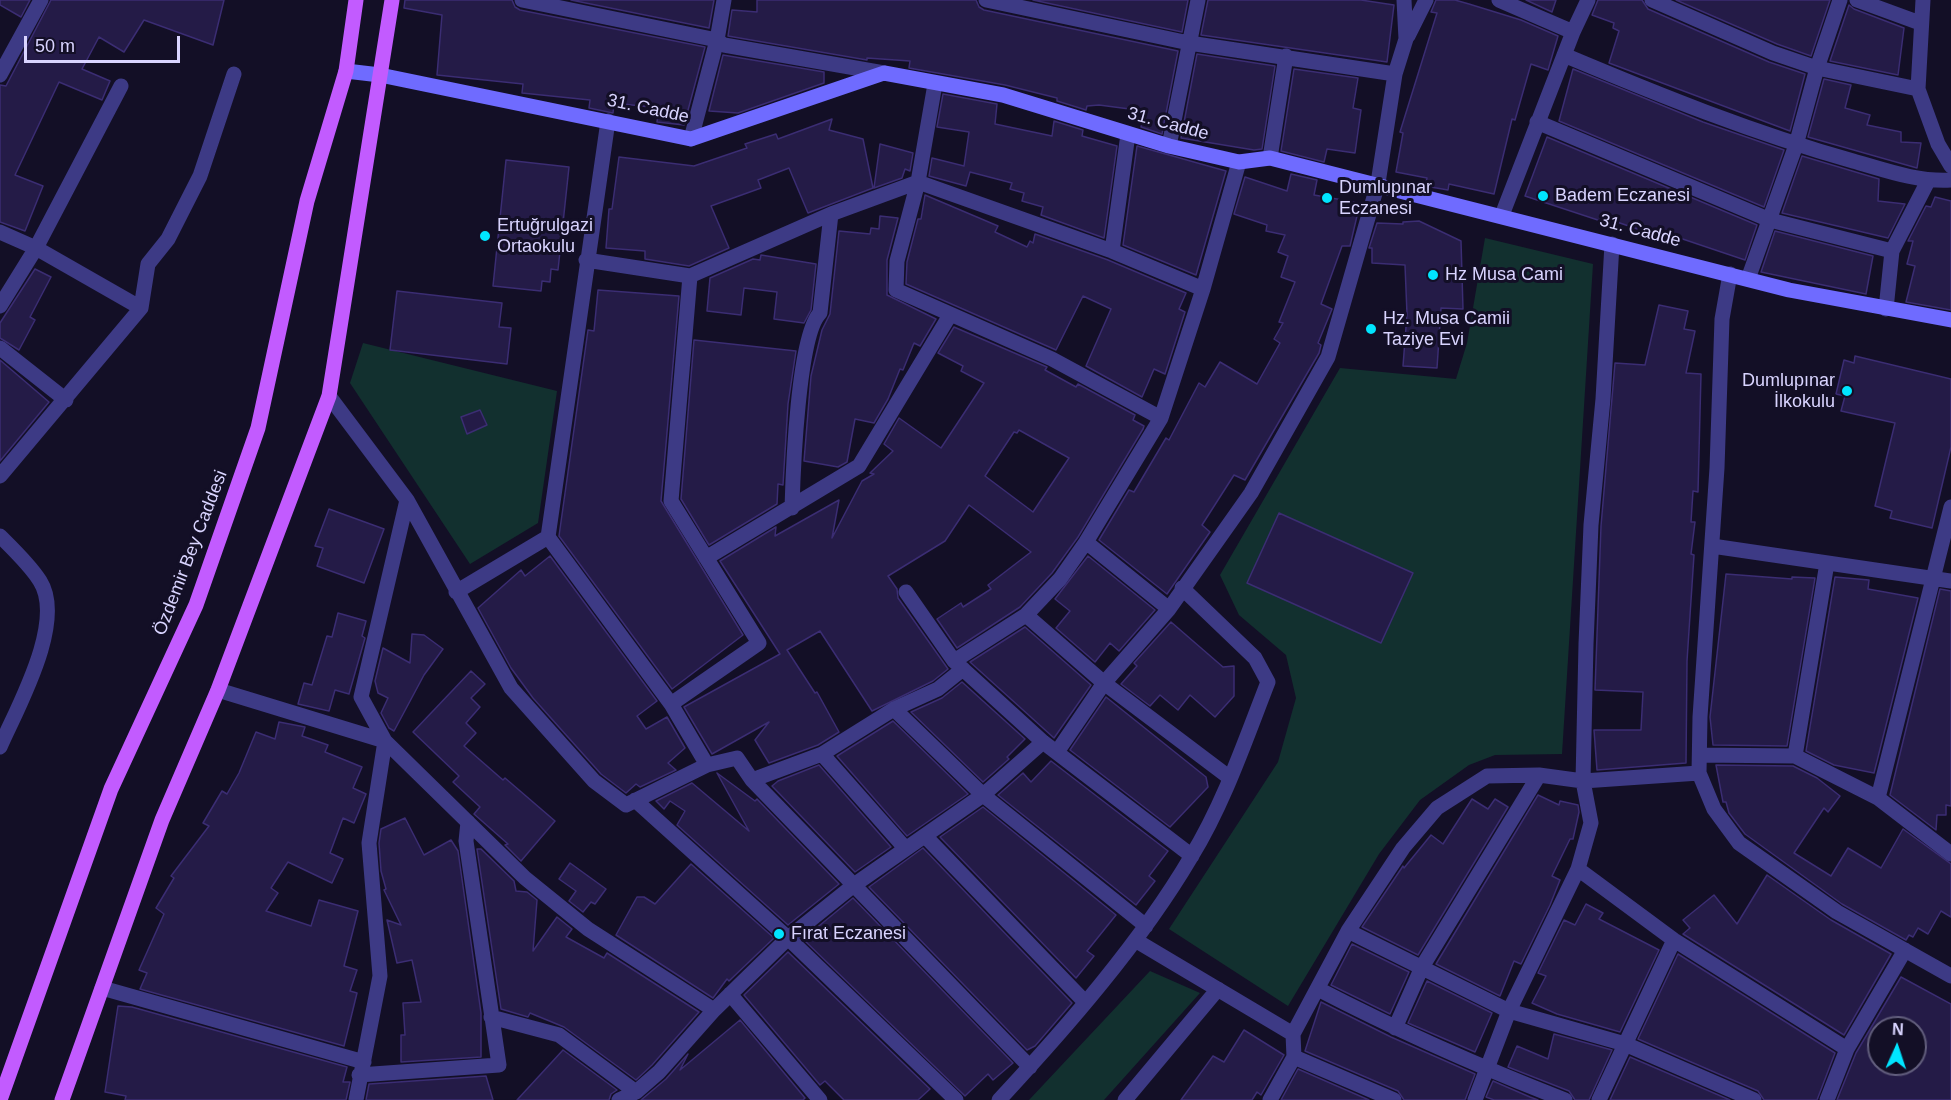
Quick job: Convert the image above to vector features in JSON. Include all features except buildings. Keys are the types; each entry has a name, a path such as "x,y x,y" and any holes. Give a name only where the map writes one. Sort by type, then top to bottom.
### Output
{"main road":[{"name":"Özdemir Bey Caddesi","path":"0,1100 111,789 196,606 258,428 307,201 346,71 356,0"},
{"path":"62,1100 162,820 218,690 329,396 392,0"}],"street":[{"path":"0,75 41,0"},
{"path":"522,0 717,40 724,45 884,73"},
{"path":"690,139 717,40 724,0"},
{"path":"987,0 1189,43 1395,74"},
{"path":"1169,146 1198,0"},
{"path":"1404,0 1406,39"},
{"path":"1057,752 1104,683 1169,609 1251,493 1328,357 1378,183 1395,74 1406,39 1426,0"},
{"path":"1502,215 1573,32 1588,0"},
{"path":"1652,0 1773,53 1817,68 1918,89"},
{"path":"1748,279 1796,145 1817,68 1840,0"},
{"path":"1857,0 1920,23"},
{"path":"1923,0 1918,89 1938,144 1951,166"},
{"path":"1508,2 1573,32"},
{"path":"1564,55 1689,108 1796,145 1928,181 1951,180"},
{"path":"1270,158 1286,56"},
{"name":"31. Cadde","path":"346,71 380,75 690,139 884,73 1003,95 1169,146 1239,162 1270,158 1378,183 1748,279 1886,309 1951,320"},
{"path":"0,476 141,308 148,264 168,239 200,176 234,74"},
{"path":"935,84 918,182 897,261 896,290 1052,359 1161,418"},
{"path":"0,306 36,248 122,86"},
{"path":"608,122 586,260 548,537 671,704 707,765"},
{"path":"1537,122 1770,220 1893,252"},
{"path":"1112,251 1128,134"},
{"path":"752,780 822,754 894,709 938,689 959,665 1026,615 1060,579 1086,542 1161,418 1203,289 1239,162"},
{"path":"1886,309 1893,252 1928,181"},
{"path":"586,260 690,276 831,214 918,182 1112,251 1203,289"},
{"path":"792,508 794,454 807,345 813,320 820,313 831,214"},
{"path":"0,232 36,248 141,308"},
{"path":"1475,1100 1509,1011 1578,869 1591,823 1583,781 1591,525 1603,399 1612,244"},
{"path":"1730,274 1722,320 1699,773 1714,809 1738,843 1836,912 1951,976"},
{"path":"671,704 759,643 671,501 690,276"},
{"path":"706,558 859,466 950,315"},
{"path":"0,348 66,400"},
{"path":"329,396 407,500 511,688 594,781 627,805 707,765 738,758 752,780 1030,1067"},
{"path":"407,500 361,697 385,741 525,878 588,929 714,1010"},
{"path":"1878,798 1951,507"},
{"path":"0,536 41,582 49,609 45,633 28,685 0,747"},
{"path":"456,592 548,537"},
{"path":"1086,542 1169,609"},
{"path":"1712,546 1951,581"},
{"path":"1795,756 1827,563"},
{"path":"999,1100 1030,1067 1135,940 1192,856 1230,778 1268,682 1255,658 1182,588"},
{"path":"906,592 959,665 1043,742 1192,856"},
{"path":"1026,615 1104,683 1230,778"},
{"path":"218,690 385,741"},
{"path":"894,709 983,795 1146,926"},
{"path":"356,1100 380,976 369,843 385,741"},
{"path":"619,1100 636,1092 665,1065 714,1010 788,939 854,885 983,795 1043,742"},
{"path":"822,754 906,849"},
{"path":"1700,755 1795,756 1878,798 1950,849"},
{"path":"1270,1100 1294,1058 1293,1034 1348,931 1403,848 1437,808 1487,776 1539,775 1583,781 1699,773"},
{"path":"1395,1029 1422,967 1539,775"},
{"path":"634,800 788,939 956,1100"},
{"path":"102,988 362,1068 499,1065 466,841 468,822"},
{"path":"925,836 1084,1001"},
{"path":"1578,869 1674,940 1847,1049"},
{"path":"1348,931 1509,1011 1625,1044 1754,1100"},
{"path":"1135,940 1293,1034"},
{"path":"1599,1100 1674,940"},
{"path":"1827,1100 1847,1049 1905,950"},
{"path":"1128,1099 1218,989"},
{"path":"1318,989 1395,1029 1485,1069 1565,1100"},
{"path":"730,994 820,1100"},
{"path":"491,1017 560,1035 636,1092"},
{"path":"1294,1058 1395,1100"}],"green space":[{"path":"1485,238 1593,264 1562,754 1495,755 1469,765 1420,800 1379,854 1288,1006 1169,929 1278,762 1296,698 1286,655 1239,615 1220,575 1340,368 1456,379 1467,343"},
{"path":"363,343 557,391 538,523 470,564 350,383"},
{"path":"1150,971 1200,993 1104,1100 1029,1100"}],"place":[{"name":"Badem Eczanesi","path":"1543,196"},
{"name":"Dumlupınar Eczanesi","path":"1327,198"},
{"name":"Ertuğrulgazi Ortaokulu","path":"485,236"},
{"name":"Hz Musa Cami","path":"1433,275"},
{"name":"Hz. Musa Camii Taziye Evi","path":"1371,329"},
{"name":"Dumlupınar İlkokulu","path":"1847,391"},
{"name":"Fırat Eczanesi","path":"779,934"}]}
